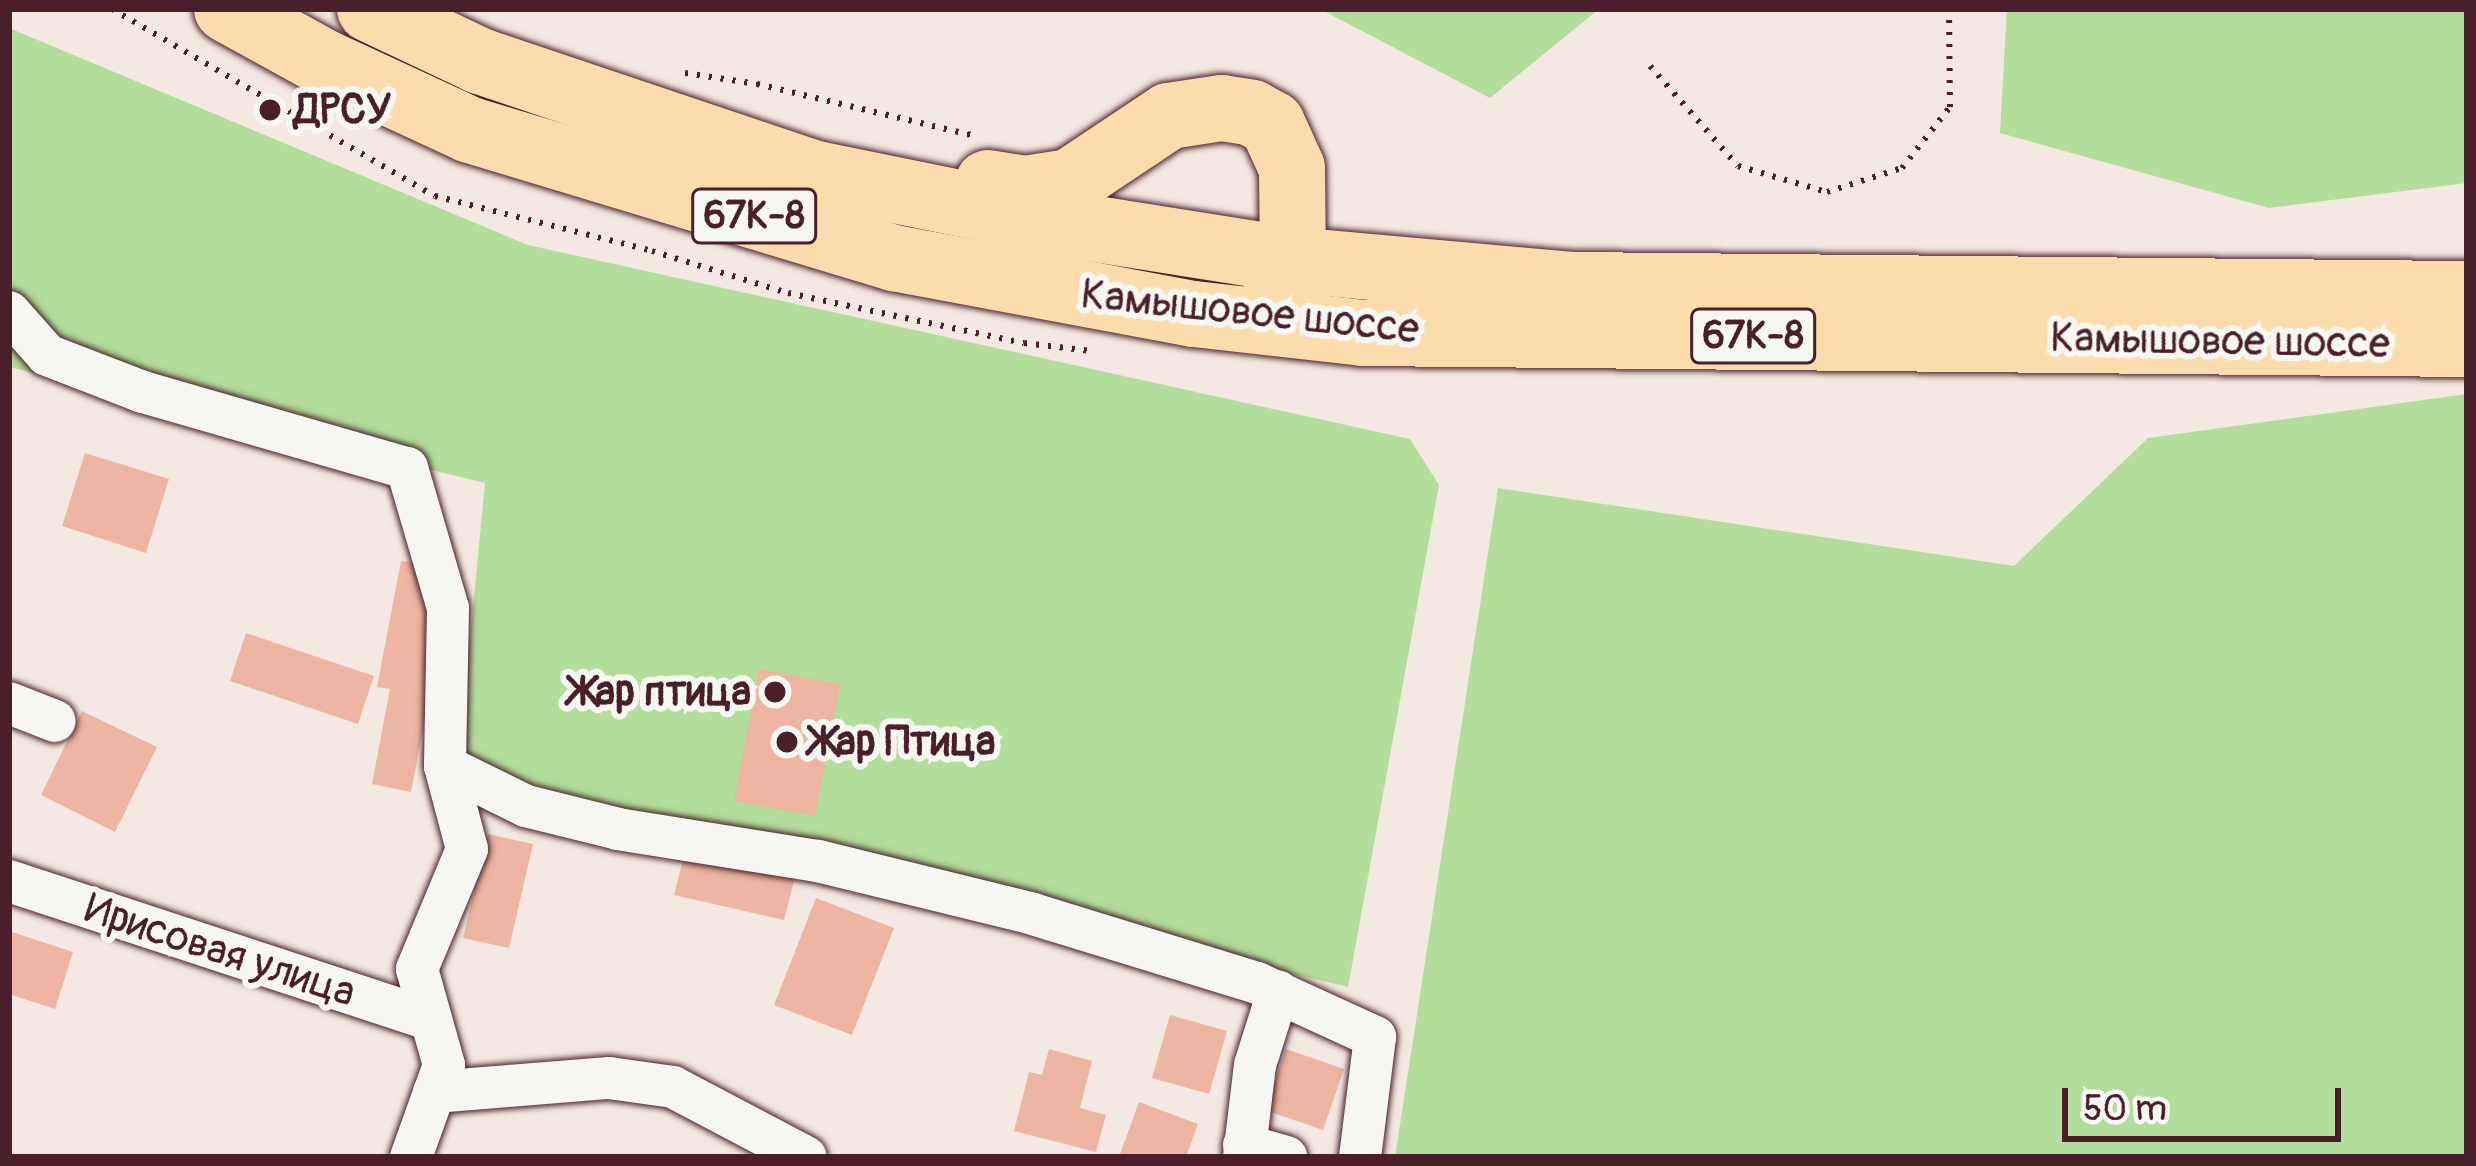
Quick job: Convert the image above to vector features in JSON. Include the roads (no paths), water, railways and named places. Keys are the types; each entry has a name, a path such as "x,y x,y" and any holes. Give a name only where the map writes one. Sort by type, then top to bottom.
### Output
{"main road":[{"name":"Камышовое шоссе","path":"227,9 322,62 470,130 894,258 1194,314 1364,333 2467,344"},
{"name":"Камышовое шоссе","path":"370,9 480,61 816,173 1052,222 1293,260 1572,285 2467,294"},
{"path":"816,173 856,166 898,168 1047,188 1093,169 1169,116 1222,108 1252,112 1272,124 1289,156 1296,223 1286,283 1260,303 1106,284 1042,288"}],"street":[{"path":"9,312 47,355 143,392 406,468 448,608 445,766 467,849 417,969 444,1065 411,1157"},
{"path":"9,704 55,721"},
{"path":"445,766 526,806 618,830 818,862 990,904 1278,992 1375,1036 1360,1157"},
{"name":"Ирисовая улица","path":"9,881 431,1020"},
{"path":"1278,992 1255,1065 1244,1151 1286,1157"},
{"path":"434,1092 609,1078 673,1087 806,1157"}],"place":[{"name":"ДРСУ","path":"270,110"},
{"name":"Жар птица","path":"775,692"},
{"name":"Жар Птица","path":"787,742"}]}
